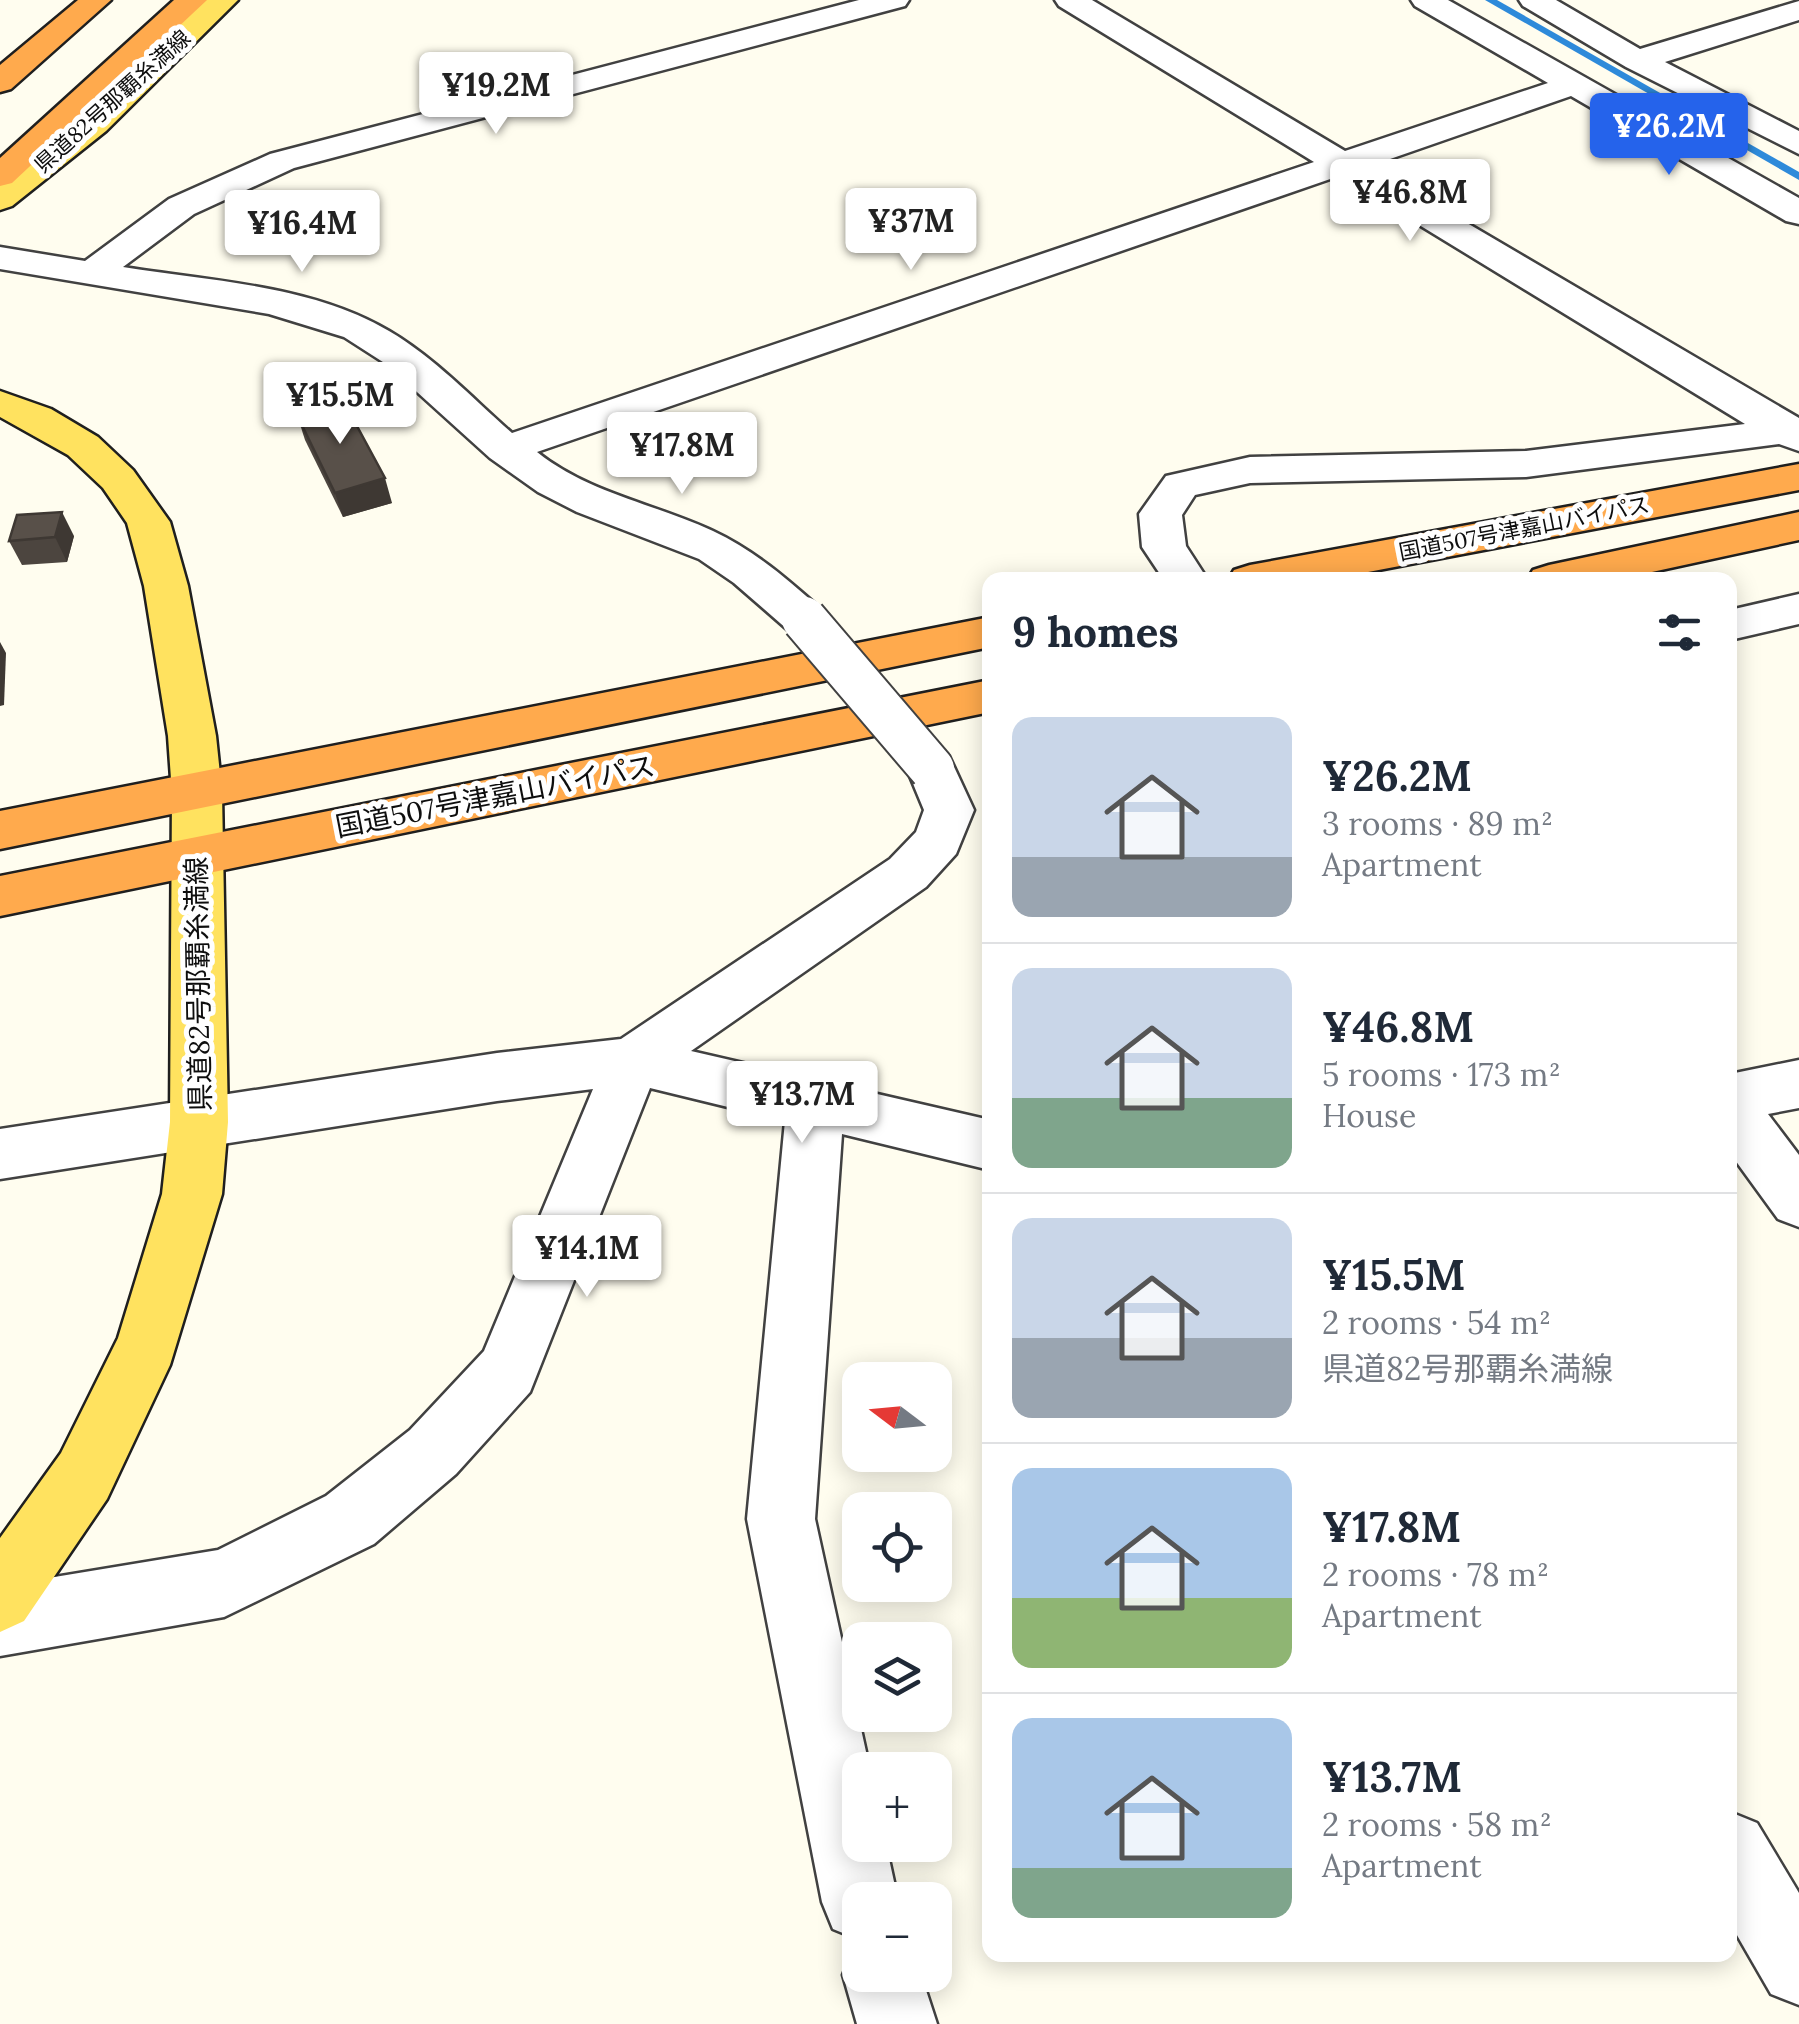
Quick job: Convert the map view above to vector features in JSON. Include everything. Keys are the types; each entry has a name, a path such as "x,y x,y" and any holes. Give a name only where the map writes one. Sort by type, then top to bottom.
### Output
{"highway":[{"path":"0,82 96,0"},
{"path":"0,176 192,0"},
{"name":"国道507号津嘉山バイパス","path":"1292,572 1799,476"},
{"name":"国道507号津嘉山バイパス","path":"1585,572 1799,526"},
{"path":"0,830 982,634"},
{"name":"国道507号津嘉山バイパス","path":"0,896 982,698"}],"main road":[{"name":"県道82号那覇糸満線","path":"0,199 94,124 222,0"},
{"name":"県道82号那覇糸満線","path":"0,402 37,418 82,446 118,479 148,522 166,586 192,736 197,793 200,1122 192,1194 148,1344 84,1476 0,1597"}],"street":[{"path":"94,274 149,225 196,196 282,160 894,0"},
{"path":"1070,0 1794,433"},
{"path":"1426,0 1570,86 1799,213"},
{"path":"1534,0 1637,60 1799,144"},
{"path":"1637,60 1799,10"},
{"path":"505,449 1570,86"},
{"path":"0,1621 224,1583 350,1520 433,1452 507,1371 633,1061 908,873 938,841 949,810 932,769 804,619 758,578 712,548 554,484 505,449 416,369 375,338 339,321 276,303 13,260"},
{"path":"1181,572 1164,547 1160,514 1181,486 1250,470 1526,464 1794,433"},
{"path":"1737,622 1799,609"},
{"path":"0,1154 497,1077 633,1061 982,1143"},
{"path":"1737,1097 1799,1084"},
{"path":"814,1104 780,1519 856,1882"},
{"path":"1737,1117 1799,1201"},
{"path":"1737,1862 1799,1966"},
{"path":"887,1992 897,2024"}],"building":[{"path":"344,402 385,478 335,493 297,415"},
{"path":"62,512 55,537 9,541 17,515"}],"waterway":[{"path":"1490,0 1799,177"}]}
